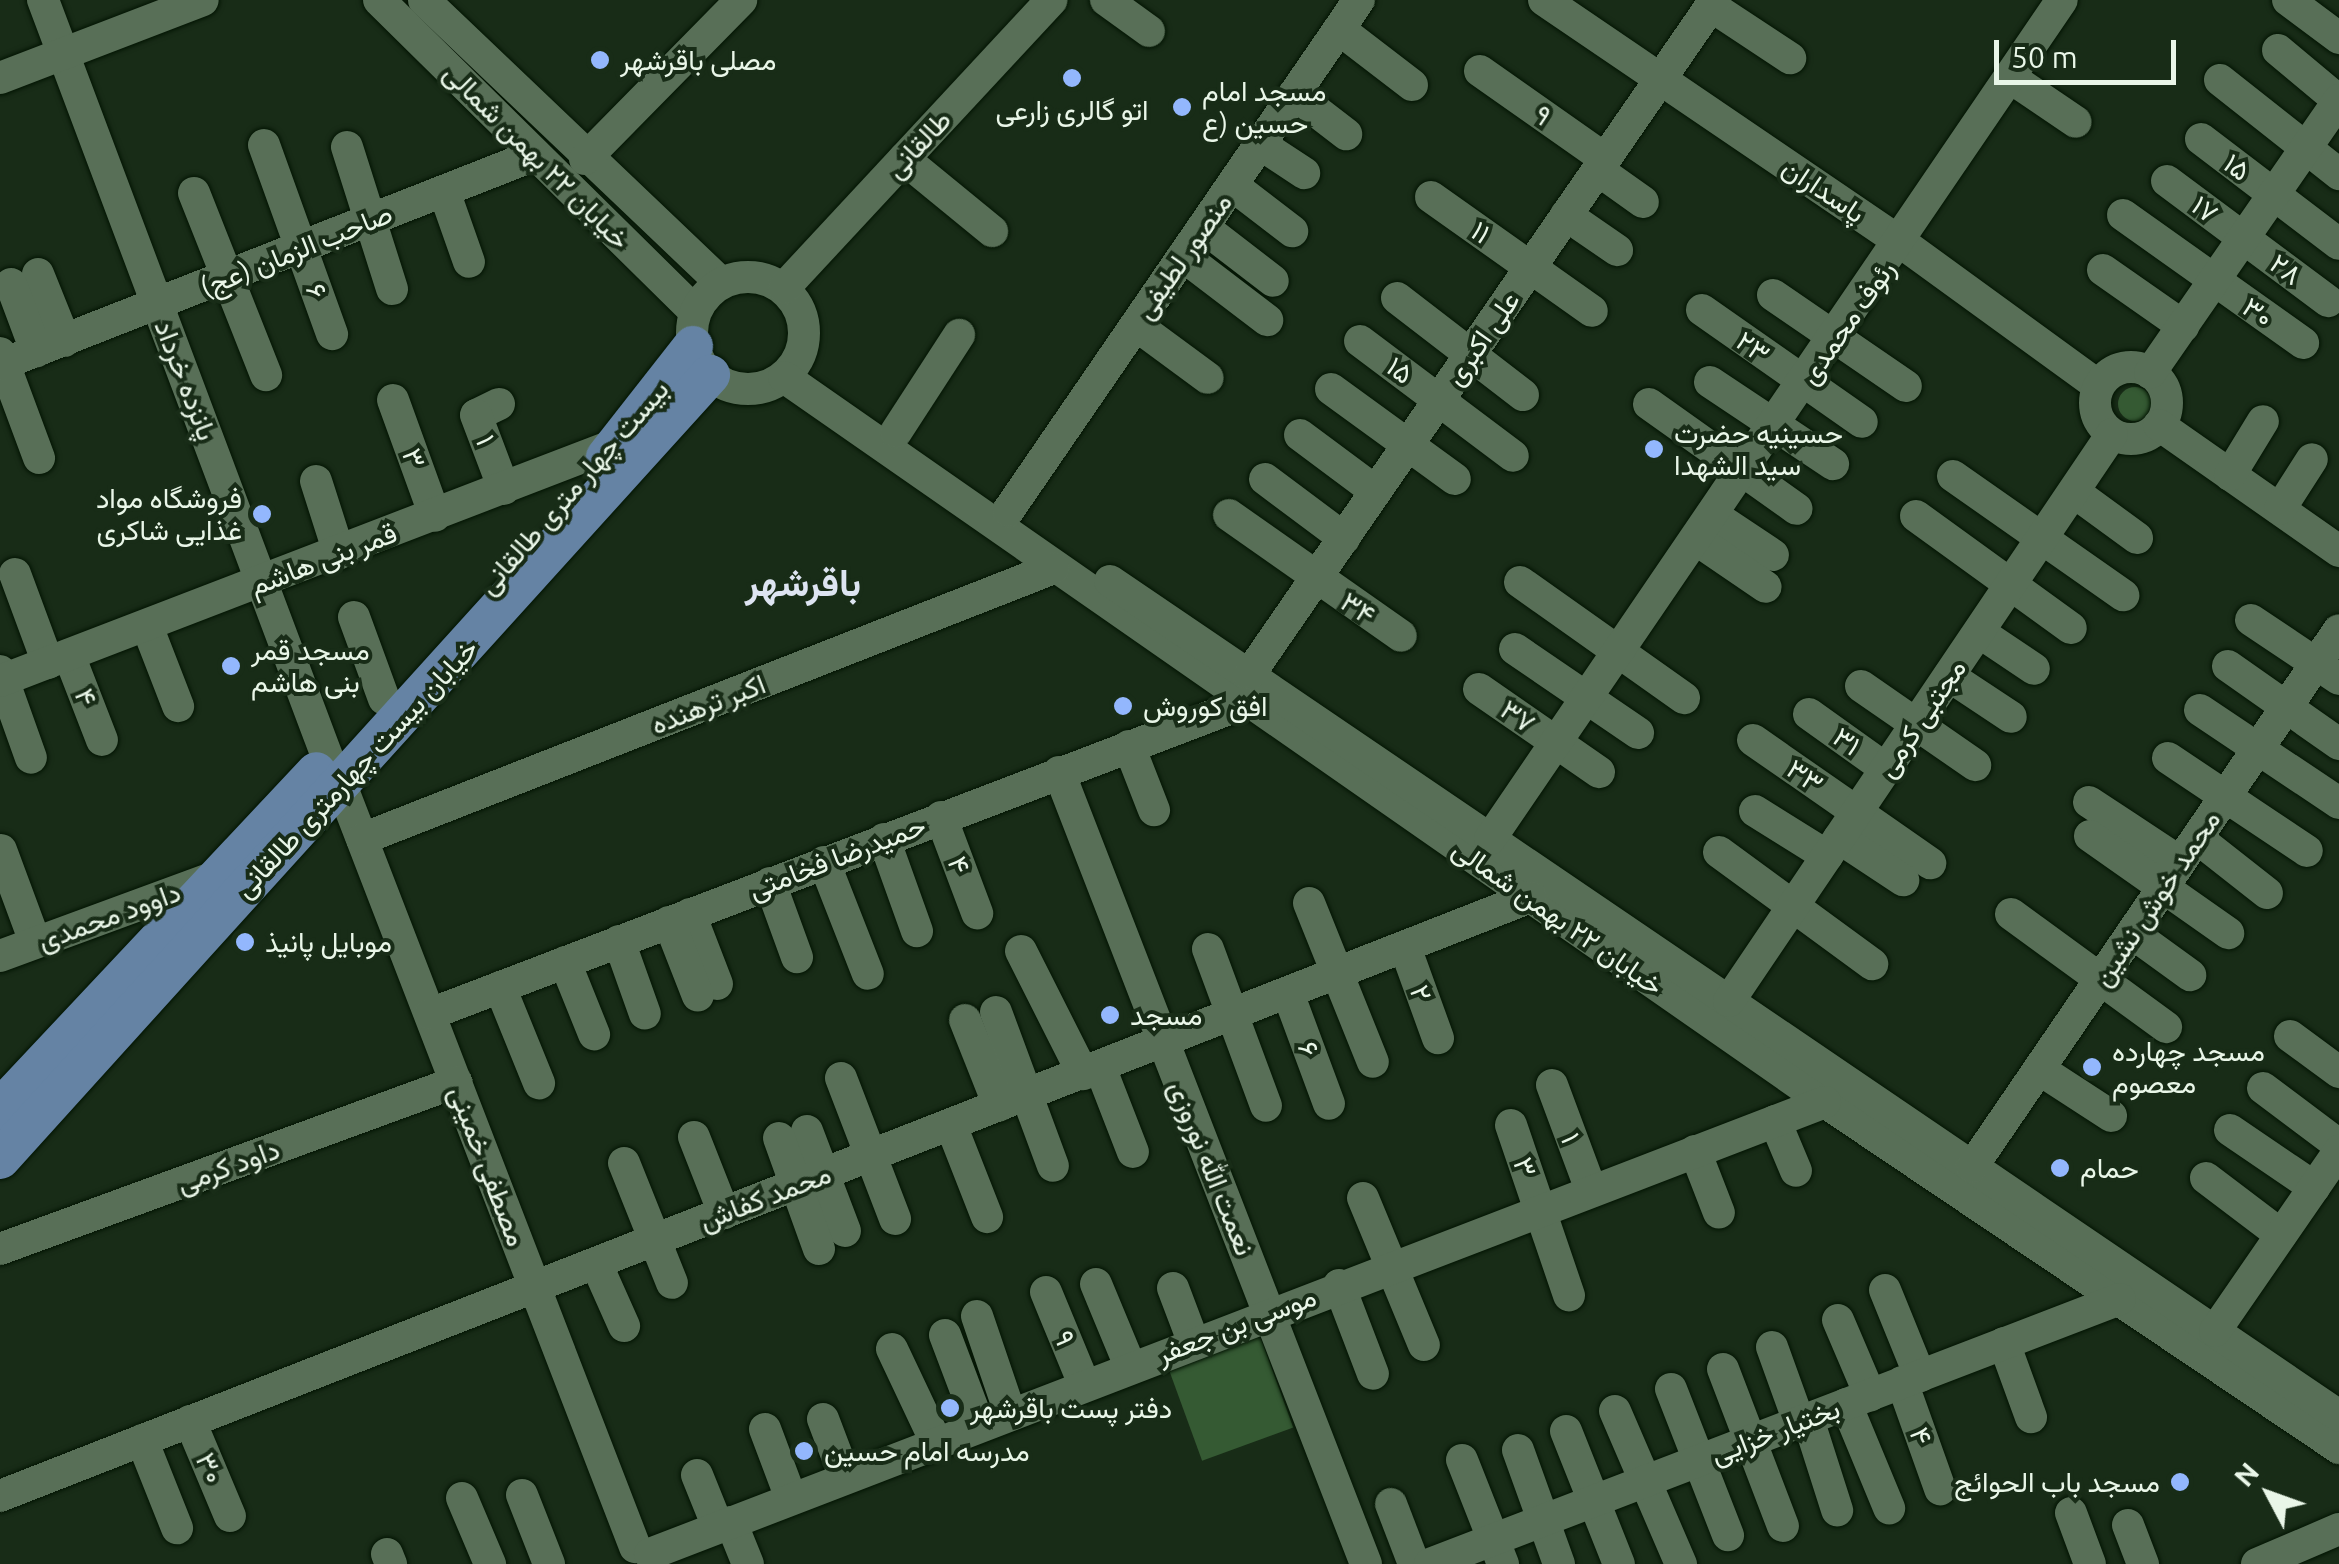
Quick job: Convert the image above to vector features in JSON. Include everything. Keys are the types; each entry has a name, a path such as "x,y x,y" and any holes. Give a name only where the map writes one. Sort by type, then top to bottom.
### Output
{"main road":[{"name":"خیابان بیست چهارمتری طالقانی","path":"0,1159 335,772 631,450 700,345"},
{"name":"بیست چهار متری طالقانی","path":"0,1109 218,876 335,772 384,699 631,450"}],"street":[{"name":"پانزده خرداد","path":"43,0 335,772"},
{"path":"0,78 203,0"},
{"name":"خیابان ۲۲ بهمن شمالی","path":"379,0 535,155 700,345"},
{"name":"خیابان ۲۲ بهمن شمالی","path":"424,0 585,160 721,283"},
{"path":"585,160 741,0"},
{"name":"طالقانی","path":"784,288 1052,0"},
{"path":"1106,0 1149,31"},
{"name":"منصور لطیفی","path":"1008,511 1359,0"},
{"name":"پاسداران","path":"1544,0 1902,242 2099,386"},
{"name":"رئوف محمدی","path":"1490,839 1902,242 2062,0"},
{"path":"2288,0 2339,38"},
{"path":"1713,3 1790,58"},
{"name":"علی اکبری","path":"1247,689 1315,580 1713,3"},
{"path":"1339,29 1412,85"},
{"path":"2150,373 2339,101 2278,50"},
{"name":"۹","path":"1480,70 1644,202"},
{"path":"2011,78 2076,122"},
{"path":"2220,80 2339,174"},
{"path":"1294,94 1346,134"},
{"name":"۱۵","path":"2201,139 2339,244"},
{"path":"1260,144 1304,173"},
{"path":"264,145 301,248"},
{"path":"347,147 392,290"},
{"name":"صاحب الزمان (عج)","path":"1,361 158,306 535,155"},
{"path":"904,159 992,231"},
{"name":"۱۷","path":"2168,180 2243,238"},
{"path":"1232,185 1292,232"},
{"path":"444,191 469,262"},
{"path":"194,193 266,375"},
{"name":"۱۱","path":"1431,198 1592,312"},
{"name":"۳۰","path":"2124,215 2303,343"},
{"path":"1566,216 1617,250"},
{"path":"1202,228 1274,281"},
{"name":"۲۸","path":"2243,238 2328,301"},
{"name":"۶","path":"301,248 332,334"},
{"path":"1183,256 1266,320"},
{"path":"2102,270 2183,326"},
{"path":"753,276 784,288 802,314 790,369 738,389 700,345 721,283 753,276"},
{"path":"24,279 50,346"},
{"path":"1773,294 1906,386"},
{"path":"1397,298 1524,395"},
{"name":"۲۳","path":"1702,310 1862,422"},
{"path":"1136,325 1208,378"},
{"path":"896,432 959,335"},
{"name":"۱۵","path":"1360,340 1440,399"},
{"path":"1,361 39,458"},
{"path":"2128,368 2150,373 2166,403 2159,425 2143,437 2112,434 2098,418 2099,386 2128,368"},
{"name":"خیابان ۲۲ بهمن شمالی","path":"790,369 896,432 1008,511 1531,898 1825,1102 2339,1448"},
{"name":"خیابان ۲۲ بهمن شمالی","path":"790,369 1054,568 1490,839 2339,1416"},
{"path":"1710,382 1833,464"},
{"path":"1330,389 1455,479"},
{"path":"1440,399 1512,456"},
{"name":"۳","path":"393,400 435,516"},
{"name":"۱","path":"499,404 476,415 504,490"},
{"path":"1649,404 1797,509"},
{"path":"2230,474 2263,421"},
{"path":"2159,425 2339,550"},
{"name":"مجتبی کرمی","path":"1729,1001 2112,434"},
{"path":"1300,435 1376,492"},
{"name":"قمر بنی هاشم","path":"1,678 504,490 631,450"},
{"path":"2280,510 2312,459"},
{"path":"1953,476 2123,595"},
{"path":"1265,479 1344,538"},
{"path":"316,481 339,553"},
{"path":"2074,492 2137,538"},
{"path":"1229,515 1315,580"},
{"path":"1916,516 2009,587 2072,628"},
{"path":"1705,527 1774,555"},
{"path":"1705,527 1766,587"},
{"name":"اکبر ترهنده","path":"362,839 1054,568"},
{"name":"۴","path":"14,574 102,740"},
{"name":"۳۴","path":"1315,580 1400,636"},
{"path":"1520,582 1684,698"},
{"path":"354,617 384,699"},
{"path":"2252,620 2328,671"},
{"path":"147,626 178,706"},
{"name":"محمد خوش نشین","path":"1972,1167 2287,706 2328,671 2339,630"},
{"path":"1979,632 2034,669"},
{"path":"1515,650 1638,732"},
{"path":"2228,666 2339,744"},
{"path":"1949,676 2011,718"},
{"path":"1,678 31,758"},
{"path":"1860,686 1976,765"},
{"name":"حمیدرضا فخامتی","path":"430,1014 1129,746 1247,689"},
{"name":"۳۷","path":"1478,689 1598,772"},
{"path":"2200,710 2339,802"},
{"name":"۳۱","path":"1809,714 1886,769"},
{"name":"۳۳","path":"1753,740 1841,835"},
{"path":"1129,746 1154,810"},
{"path":"2168,758 2307,851"},
{"name":"مصطفی خمینی","path":"335,772 635,1559"},
{"name":"نعمت الله نوروزی","path":"1058,772 1366,1564"},
{"path":"2090,802 2181,862 2228,933"},
{"path":"1755,810 1841,835 1916,872"},
{"name":"۴","path":"941,817 976,913"},
{"path":"2090,836 2181,862 2267,893"},
{"path":"884,839 918,931"},
{"path":"1,850 35,942"},
{"path":"1719,852 1872,964"},
{"path":"824,862 868,974"},
{"name":"داوود محمدی","path":"0,956 218,876"},
{"path":"770,883 796,957"},
{"name":"محمد کفاش","path":"0,1496 1531,898"},
{"path":"1309,902 1373,1062"},
{"path":"2011,914 2166,1027"},
{"path":"680,918 707,990"},
{"path":"2132,933 2190,975"},
{"path":"619,941 644,1014"},
{"name":"۲","path":"1405,947 1438,1038"},
{"path":"1208,949 1266,1106"},
{"path":"1022,951 1092,1070 1132,1152"},
{"path":"565,962 594,1034"},
{"path":"500,987 539,1083"},
{"name":"۶","path":"1288,993 1329,1104"},
{"path":"981,1016 1013,1101 1053,1166"},
{"path":"2290,1036 2339,1072"},
{"path":"2040,1069 2112,1116"},
{"path":"841,1078 896,1218"},
{"name":"داود کرمی","path":"0,1249 456,1082"},
{"name":"۱","path":"1552,1085 1591,1190"},
{"path":"2215,1332 2339,1148 2263,1088"},
{"name":"موسی بن جعفر","path":"635,1559 1269,1311 1825,1102"},
{"path":"1775,1121 1796,1171"},
{"name":"۳","path":"1511,1124 1540,1209"},
{"path":"951,1125 987,1217"},
{"path":"2230,1130 2314,1186"},
{"path":"793,1135 832,1240"},
{"path":"694,1138 724,1213"},
{"path":"1695,1151 1719,1213"},
{"path":"624,1163 672,1283"},
{"path":"2206,1178 2281,1235"},
{"path":"1363,1198 1424,1345"},
{"path":"1540,1209 1569,1295"},
{"path":"596,1262 624,1326"},
{"path":"1096,1284 1130,1366"},
{"path":"1339,1285 1372,1374"},
{"path":"1173,1288 1193,1341"},
{"path":"1885,1290 1911,1379"},
{"name":"۹","path":"1046,1292 1084,1384"},
{"name":"بختیار خزایی","path":"1455,1559 1593,1501 2120,1299"},
{"path":"977,1316 994,1419"},
{"path":"1838,1320 1888,1508"},
{"path":"945,1335 994,1419"},
{"path":"2004,1343 2031,1417"},
{"path":"1772,1346 1836,1510"},
{"path":"892,1349 936,1442"},
{"path":"1723,1369 1783,1526"},
{"name":"۴","path":"1911,1379 1940,1489"},
{"path":"1670,1389 1728,1535"},
{"path":"1616,1410 1643,1482 1681,1564"},
{"path":"824,1420 845,1477"},
{"name":"۳۰","path":"190,1421 230,1516"},
{"path":"766,1429 792,1498"},
{"path":"1566,1431 1619,1564"},
{"path":"142,1440 178,1528"},
{"path":"1518,1450 1559,1564"},
{"path":"1455,1559 1462,1460"},
{"path":"697,1475 748,1564"},
{"path":"522,1495 549,1564"},
{"path":"462,1498 490,1564"},
{"path":"1390,1504 1455,1559"},
{"path":"2071,1513 2090,1564"},
{"path":"2128,1525 2143,1564"},
{"path":"2256,1564 2339,1529"}],"green space":[{"path":"2135,387 2147,392 2152,404 2147,416 2135,421 2123,416 2118,404 2123,392"},
{"path":"1257,1328 1293,1428 1202,1461 1166,1361"}],"place":[{"name":"مصلی باقرشهر","path":"600,60"},
{"name":"اتو گالری زارعی","path":"1072,78"},
{"name":"مسجد امام حسین (ع","path":"1182,107"},
{"name":"حسینیه حضرت سید الشهدا","path":"1654,449"},
{"name":"فروشگاه مواد غذایی شاکری","path":"262,514"},
{"name":"مسجد قمر بنی هاشم","path":"231,666"},
{"name":"افق کوروش","path":"1123,706"},
{"name":"موبایل پانیذ","path":"245,942"},
{"name":"مسجد","path":"1110,1015"},
{"name":"مسجد چهارده معصوم","path":"2092,1067"},
{"name":"حمام","path":"2060,1168"},
{"name":"دفتر پست باقرشهر","path":"950,1408"},
{"name":"مدرسه امام حسین","path":"804,1451"},
{"name":"مسجد باب الحوائج","path":"2180,1482"}],"district":[{"name":"باقرشهر","path":"803,583"}]}
